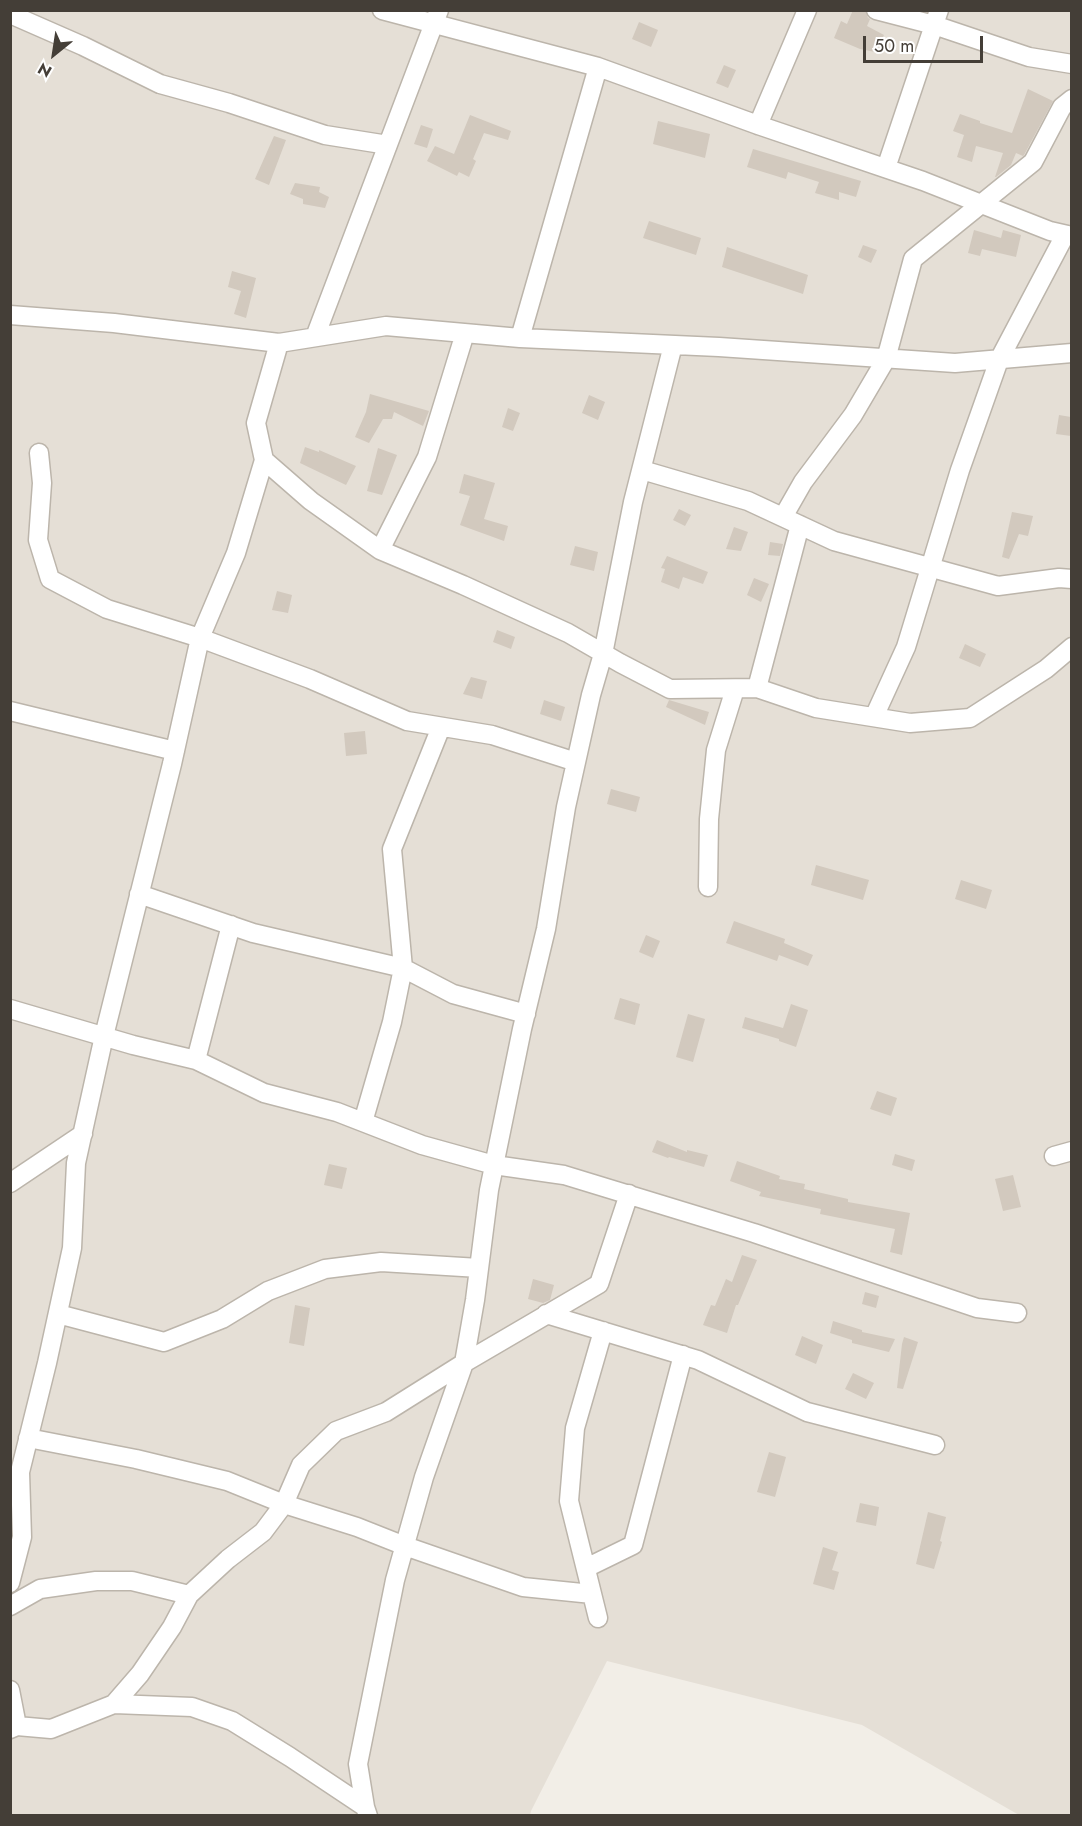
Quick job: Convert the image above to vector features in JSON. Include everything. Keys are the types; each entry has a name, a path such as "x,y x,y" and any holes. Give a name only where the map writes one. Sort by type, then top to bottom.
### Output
{"street":[{"path":"382,10 436,17 598,67 886,168 1068,236 999,360 960,470 906,647 874,717"},
{"path":"758,125 807,10"},
{"path":"876,10 937,18 1029,57 1071,64"},
{"path":"10,14 83,46 160,84 229,103 325,135 388,145"},
{"path":"315,337 436,17"},
{"path":"886,168 937,18"},
{"path":"520,338 598,67"},
{"path":"757,688 791,521 803,482 854,415 886,359 913,259 1033,162 1062,106 1071,99"},
{"path":"10,315 114,323 279,343 387,326 520,338 674,345 955,363 1071,353"},
{"path":"380,550 427,458 465,333"},
{"path":"10,1583 22,1537 20,1472 72,1248 76,1163 104,1036 175,751 200,638 236,553 264,460 256,423 279,343"},
{"path":"367,1811 358,1764 395,1580 424,1477 464,1363 489,1190 546,929 566,807 591,695 603,654 633,502 674,345"},
{"path":"39,453 42,483 38,540 50,579 107,609 200,638 310,679 407,721 492,735 576,762"},
{"path":"264,460 311,501 380,550 568,633 603,654 670,688 757,688 816,708 910,723 970,718 1046,669 1071,647"},
{"path":"642,470 748,501 834,541 998,586 1059,578 1071,579"},
{"path":"708,887 709,819 716,750 735,688"},
{"path":"10,711 175,751"},
{"path":"363,1122 392,1022 403,968 392,849 441,727"},
{"path":"139,894 253,933 403,968 453,994 526,1014"},
{"path":"196,1060 231,925"},
{"path":"10,1009 196,1060 264,1093 337,1112 422,1145 494,1165 564,1175 858,1267 977,1308 1017,1313"},
{"path":"10,1183 83,1134"},
{"path":"114,1704 140,1674 172,1627 189,1595 228,1559 263,1532 284,1504 301,1465 336,1431 386,1412 464,1363 599,1284 629,1194"},
{"path":"58,1314 164,1342 222,1319 268,1291 325,1269 381,1262 479,1268"},
{"path":"546,1314 698,1360 807,1412 935,1444"},
{"path":"598,1618 569,1501 575,1428 603,1331"},
{"path":"586,1568 633,1545 683,1356"},
{"path":"28,1438 136,1459 227,1481 284,1504 357,1527 523,1587 592,1594"},
{"path":"10,1606 40,1589 96,1581 132,1581 189,1595"},
{"path":"10,1690 14,1727 51,1730 114,1704 192,1707 232,1721 367,1811"}],"shaded area":[{"path":"11,11 1071,11 1071,1815 1019,1815 862,1725 607,1661 530,1815 11,1816"}],"building":[{"path":"853,10 865,10 870,19 867,26 884,35 875,52 860,49 834,38 841,21 847,24"},
{"path":"639,22 658,30 651,47 632,39"},
{"path":"724,65 736,70 728,88 716,83"},
{"path":"1028,89 1053,101 1023,156 1016,153 1011,165 996,177 1003,153 976,146 972,162 957,157 964,135 953,131 960,114 1012,133"},
{"path":"470,115 511,131 508,140 484,133 473,159 476,161 469,177 459,172 457,176 427,161 435,146 454,154"},
{"path":"658,121 710,134 705,158 653,144"},
{"path":"421,125 433,129 427,148 414,144"},
{"path":"274,136 286,140 269,185 255,179"},
{"path":"753,149 861,181 856,197 839,192 839,200 815,193 819,182 788,172 786,179 747,167"},
{"path":"295,183 320,187 319,192 329,197 325,208 303,204 303,199 290,194"},
{"path":"649,221 701,238 696,255 643,238"},
{"path":"974,230 1001,238 1003,230 1021,235 1016,257 982,249 980,256 968,253"},
{"path":"863,245 877,250 871,263 858,257"},
{"path":"727,247 808,275 803,294 722,267"},
{"path":"232,271 256,278 246,318 234,314 241,291 228,287"},
{"path":"370,394 429,411 423,426 394,412 392,419 383,419 369,443 355,437 366,412"},
{"path":"589,395 605,402 598,420 582,413"},
{"path":"508,408 520,413 513,431 502,427"},
{"path":"1059,415 1071,417 1071,436 1056,434"},
{"path":"305,447 319,452 319,450 356,466 346,485 300,463"},
{"path":"378,448 397,455 382,495 367,491"},
{"path":"464,474 495,483 484,519 508,526 504,541 460,525 470,496 459,493"},
{"path":"679,509 691,515 685,526 673,520"},
{"path":"1012,512 1033,516 1028,536 1019,534 1009,559 1002,557"},
{"path":"734,527 748,532 741,551 726,549"},
{"path":"770,542 783,544 780,556 768,555"},
{"path":"575,546 598,552 594,571 570,565"},
{"path":"667,556 708,572 703,584 683,577 679,589 661,582 665,569 661,568"},
{"path":"754,578 769,584 761,602 747,595"},
{"path":"277,591 292,595 288,613 272,610"},
{"path":"497,630 515,637 511,649 493,642"},
{"path":"965,644 986,654 980,667 959,658"},
{"path":"471,677 487,681 482,699 463,694"},
{"path":"544,700 565,707 561,721 540,714"},
{"path":"669,700 709,712 705,725 666,707"},
{"path":"365,731 367,754 346,756 344,733"},
{"path":"611,789 640,797 636,812 607,804"},
{"path":"816,865 869,880 863,900 811,885"},
{"path":"961,880 992,890 986,909 955,899"},
{"path":"734,921 785,939 784,943 813,955 808,966 779,955 777,961 726,943"},
{"path":"646,935 660,941 653,958 639,952"},
{"path":"620,998 640,1004 635,1025 614,1019"},
{"path":"791,1004 808,1010 796,1047 779,1041 779,1039 742,1028 745,1017 783,1028"},
{"path":"688,1014 705,1019 693,1062 676,1057"},
{"path":"877,1091 897,1098 891,1116 870,1109"},
{"path":"657,1140 687,1152 687,1150 708,1155 704,1167 652,1152"},
{"path":"895,1154 915,1160 912,1171 892,1165"},
{"path":"737,1161 780,1176 779,1179 805,1184 804,1189 848,1199 848,1202 910,1213 902,1255 890,1252 895,1229 820,1214 821,1209 759,1196 761,1192 730,1181"},
{"path":"329,1164 347,1168 342,1189 324,1185"},
{"path":"1013,1175 1021,1207 1003,1211 995,1179"},
{"path":"742,1255 757,1260 738,1305 736,1305 727,1333 703,1325 711,1305 715,1306 726,1279 732,1282"},
{"path":"533,1279 554,1285 550,1300 543,1303 528,1299"},
{"path":"865,1292 879,1296 876,1308 862,1304"},
{"path":"295,1305 310,1308 304,1346 289,1343"},
{"path":"833,1321 862,1330 862,1332 895,1339 889,1352 852,1343 852,1340 830,1333"},
{"path":"802,1336 823,1345 816,1364 795,1355"},
{"path":"904,1337 918,1342 903,1389 897,1388"},
{"path":"853,1373 874,1383 866,1399 845,1389"},
{"path":"769,1452 786,1457 775,1497 757,1492"},
{"path":"860,1503 879,1507 876,1526 856,1522"},
{"path":"928,1512 946,1517 934,1569 916,1564"},
{"path":"823,1547 838,1552 832,1570 839,1572 834,1590 813,1584"}]}
